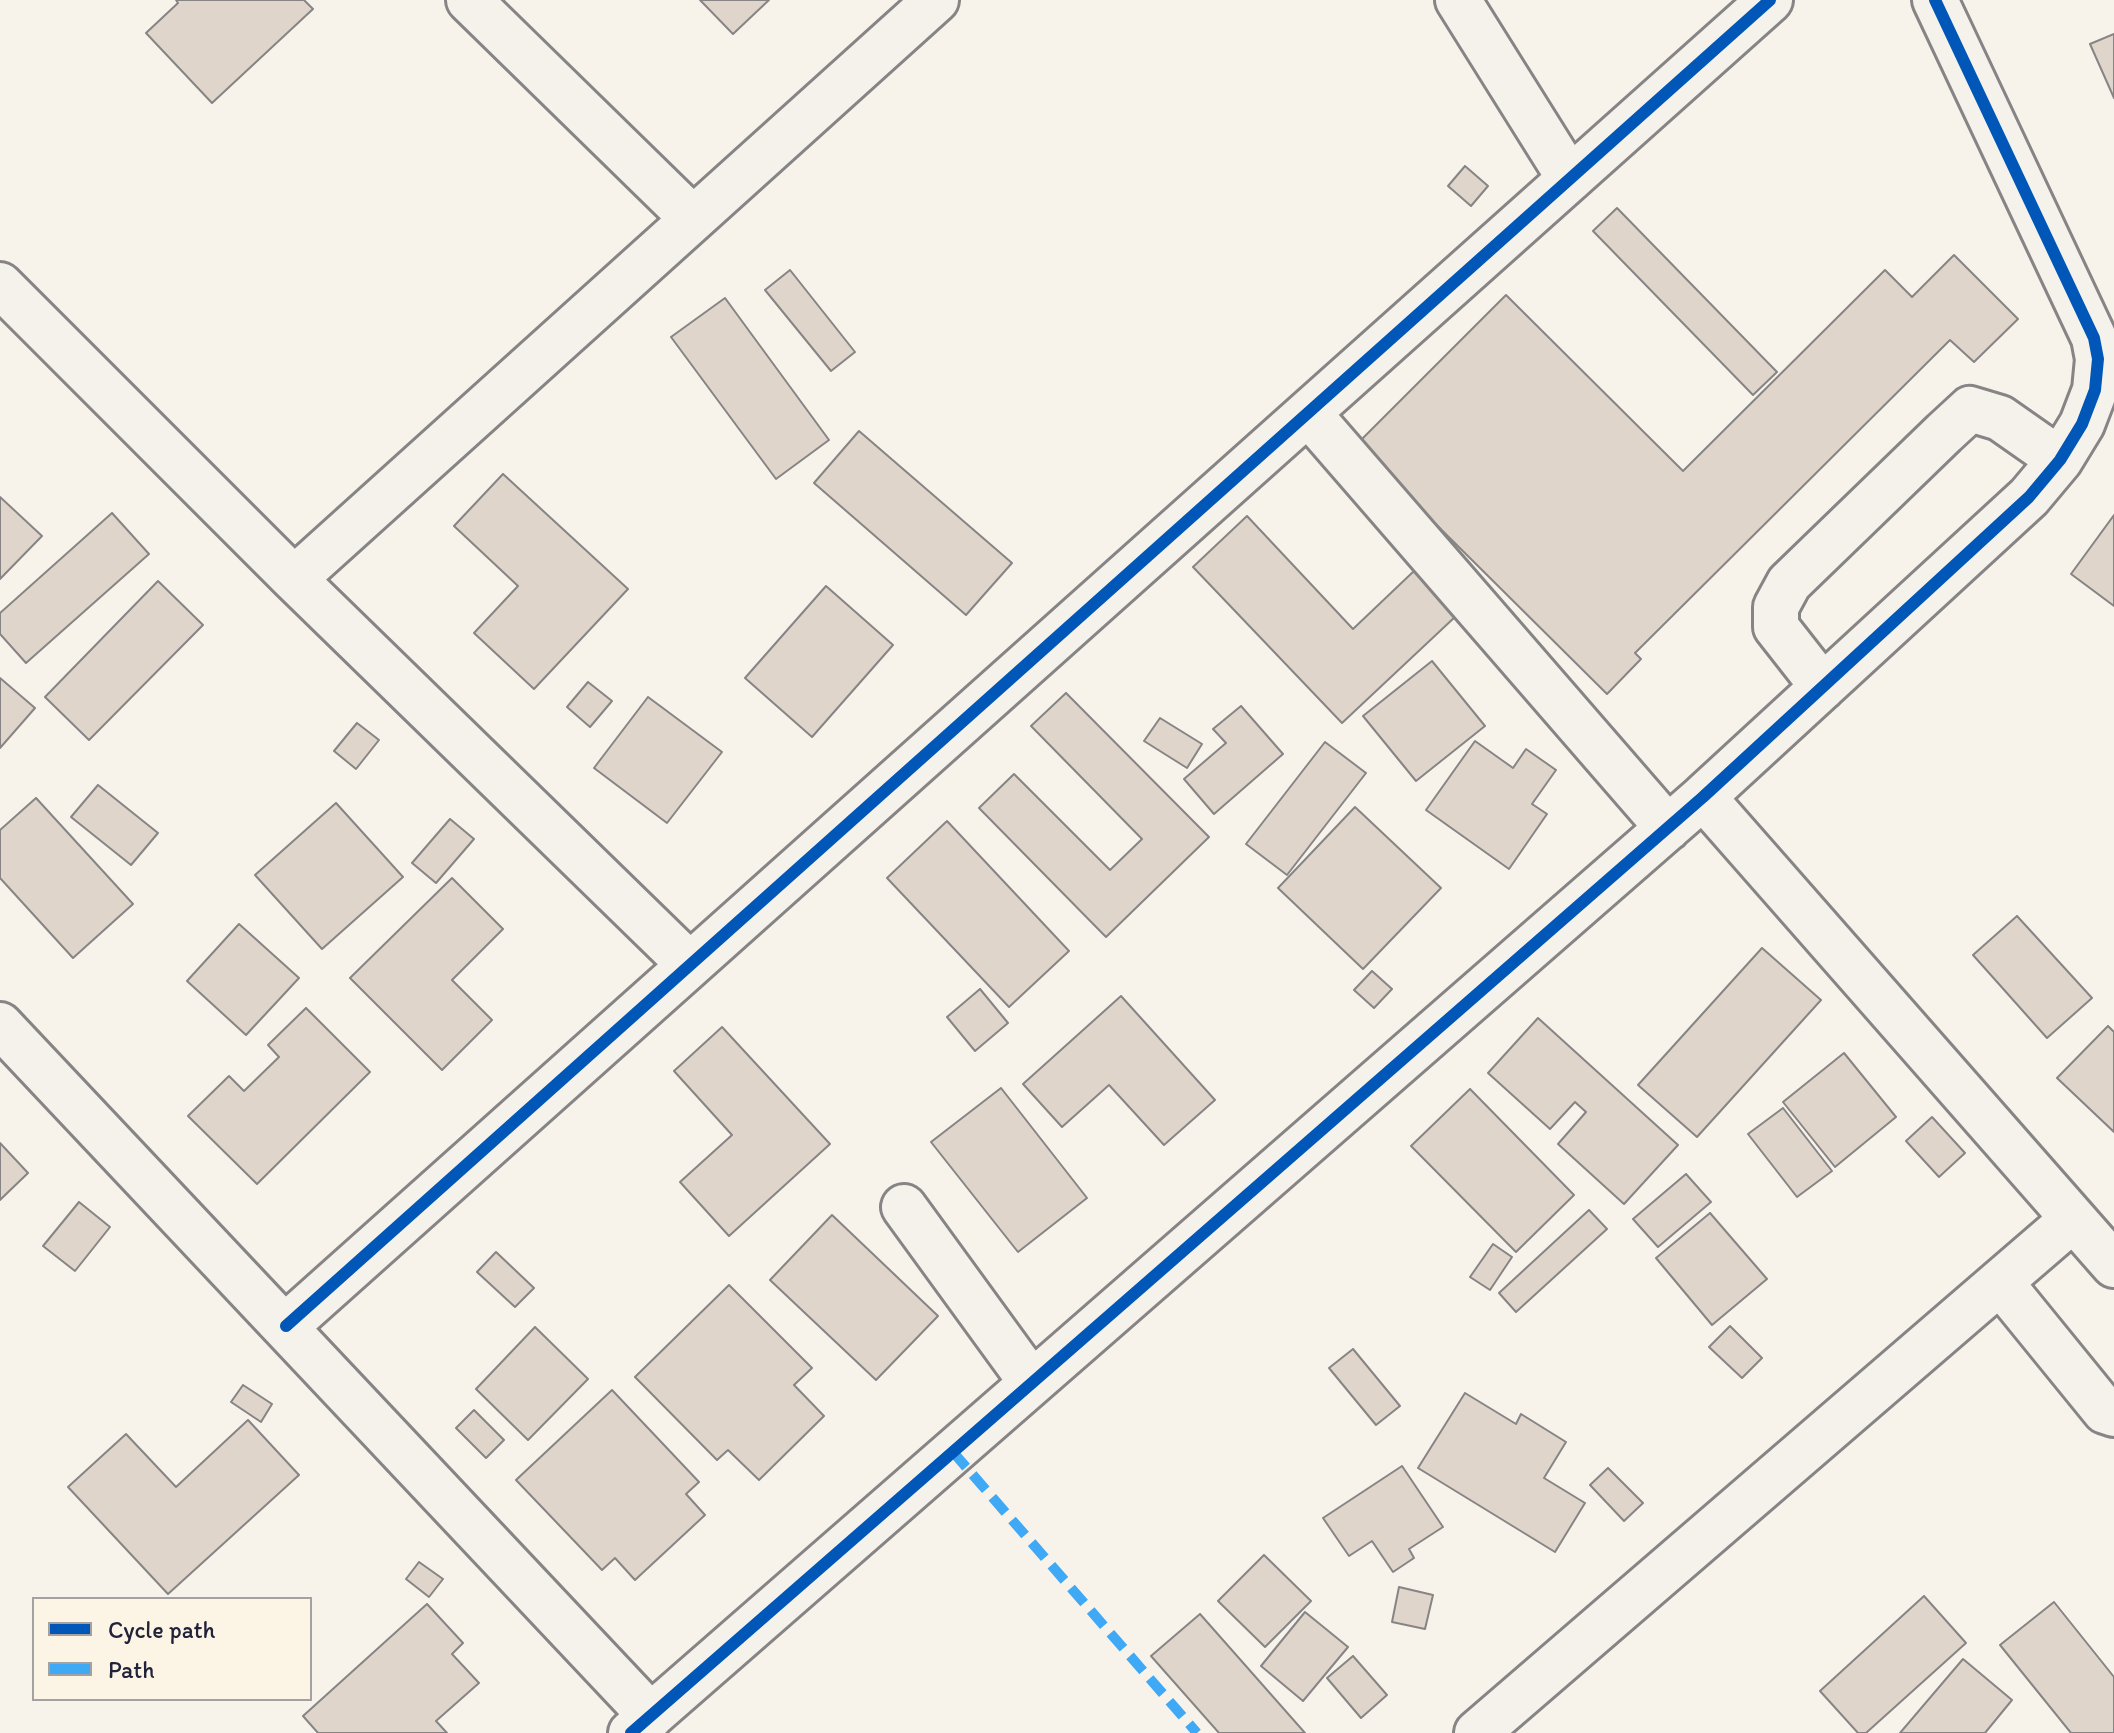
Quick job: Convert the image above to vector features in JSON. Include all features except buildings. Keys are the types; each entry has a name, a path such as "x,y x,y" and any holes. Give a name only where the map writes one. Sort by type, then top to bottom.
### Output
{"street":[{"path":"469,0 692,218"},
{"path":"294,579 936,0"},
{"path":"1458,0 1570,179"},
{"path":"286,1326 1770,0"},
{"path":"0,1025 286,1326 641,1724 1703,797 2029,497 2060,460 2082,424 2095,390 2098,359 2094,338 1935,0"},
{"path":"0,285 294,579 690,965"},
{"path":"1823,687 1776,627 1776,607 1789,583 1944,433 1970,409 2000,418 2060,460"},
{"path":"1308,413 1668,828"},
{"path":"1703,797 2114,1265"},
{"path":"904,1207 1032,1383"},
{"path":"1477,1733 2073,1219"},
{"path":"2000,1282 2105,1411 2114,1414"}],"marked path":[{"path":"953,1452 1197,1733"}],"cycle path":[{"path":"286,1326 1770,0"},
{"path":"631,1733 1703,797 2029,497 2060,460 2082,424 2095,390 2098,359 2094,338 1935,0"}]}
